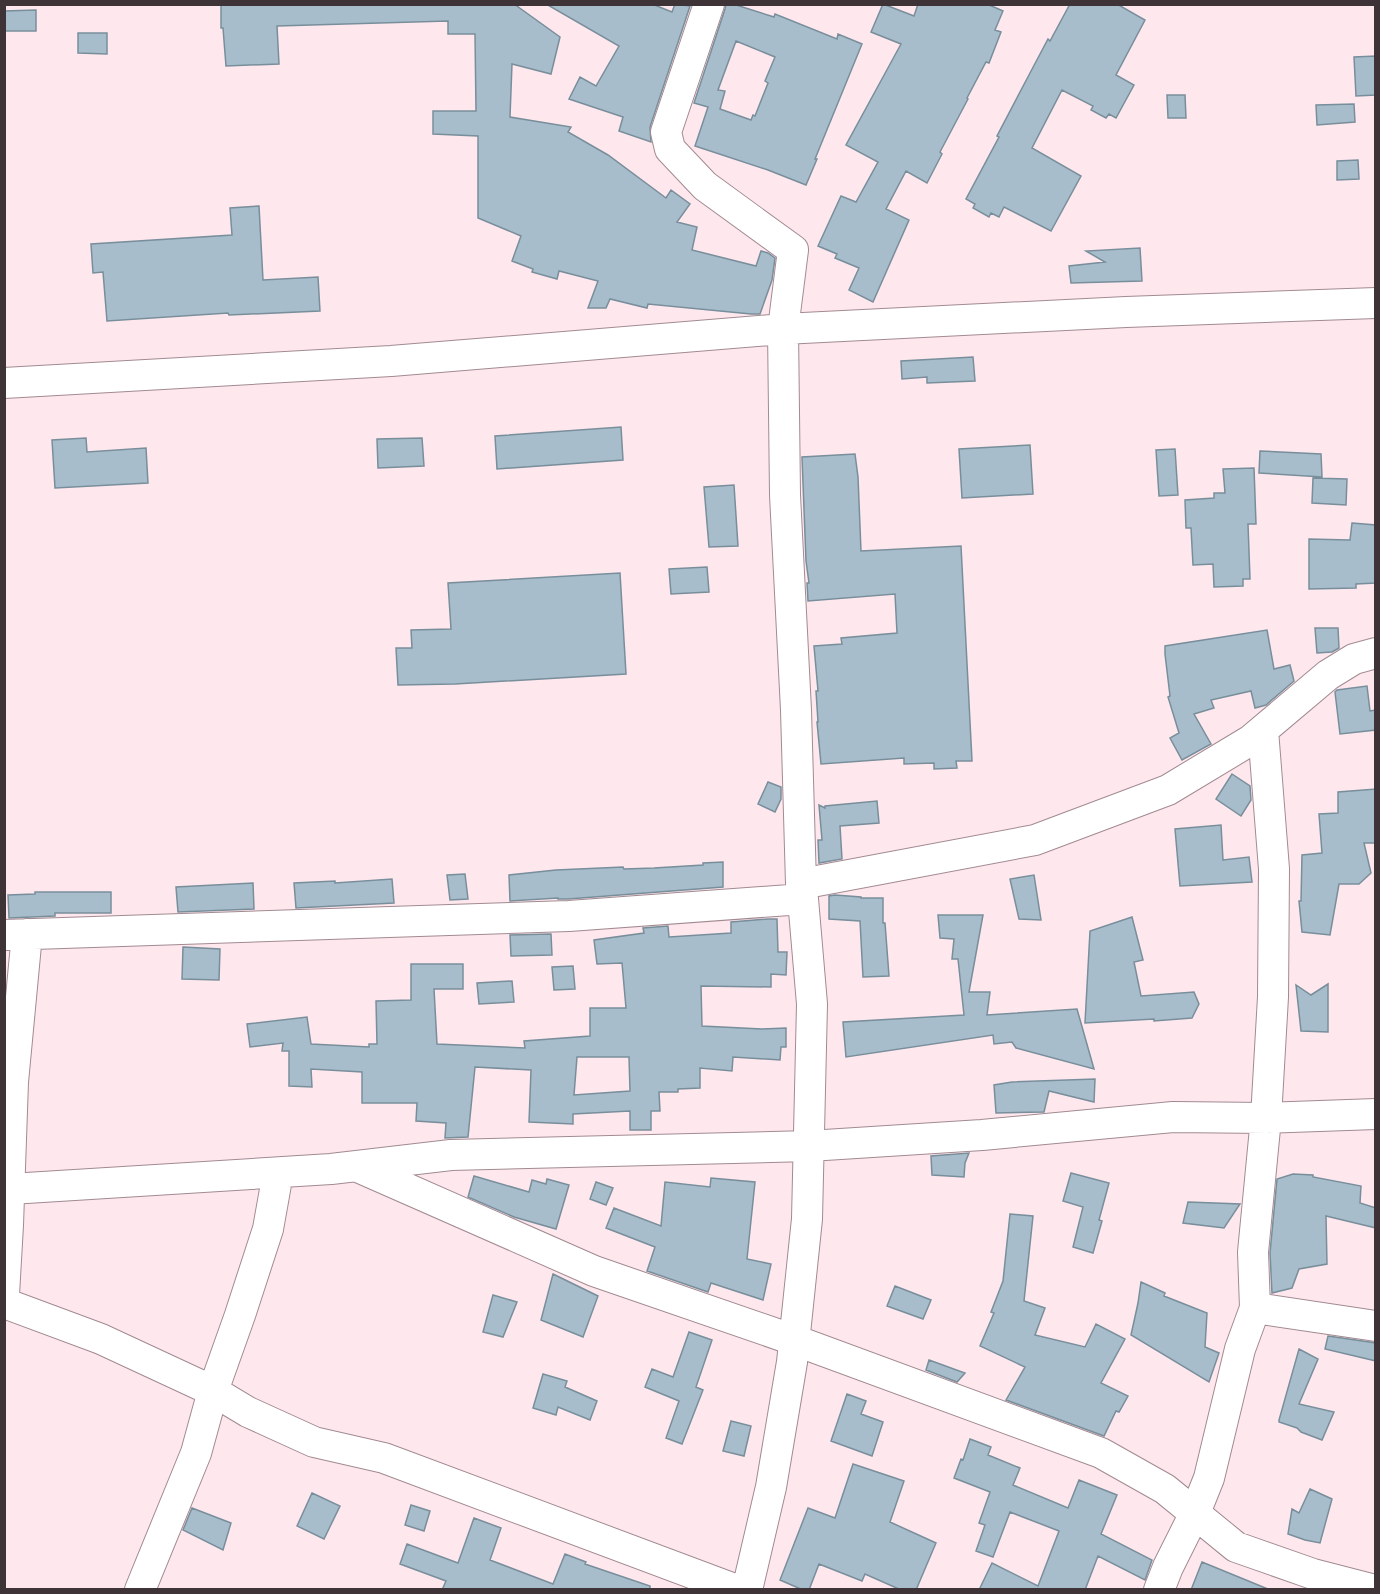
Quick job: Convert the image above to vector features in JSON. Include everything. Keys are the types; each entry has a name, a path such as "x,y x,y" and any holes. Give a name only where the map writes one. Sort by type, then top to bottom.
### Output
{"street":[{"path":"709,4 666,132 670,149 705,186 793,250 783,330 785,495 802,892 812,1004 807,1219 794,1341 771,1487 747,1590"},
{"path":"4,383 391,361 783,330 1126,312 1376,303"},
{"path":"4,1295 10,1189 16,935 569,916 802,892 1035,840 1168,790 1251,740 1328,675 1354,659 1376,653"},
{"path":"1159,1590 1195,1514 1209,1478 1240,1349 1254,1308 1253,1252 1266,1118 1274,997 1274,869 1263,730"},
{"path":"10,1189 278,1173 451,1155 809,1146 1173,1117 1266,1118 1376,1114"},
{"path":"356,1166 594,1270 1101,1453 1165,1489 1236,1547 1313,1574 1362,1588"},
{"path":"140,1590 196,1453 213,1391 268,1228 278,1173"},
{"path":"4,1303 101,1339 213,1391 248,1412 314,1442 384,1458 737,1590"},
{"path":"1254,1308 1376,1326"}],"building":[{"path":"221,4 514,4 560,37 551,74 512,64 510,117 571,127 568,132 608,155 666,198 671,190 690,204 677,222 697,227 692,250 756,266 761,251 775,258 772,280 760,314 648,304 647,308 610,299 606,308 588,308 598,281 559,271 557,279 532,272 533,269 512,261 521,236 478,218 478,136 433,134 433,111 476,111 475,34 448,34 448,21 277,26 279,64 226,66 223,28 221,28"},
{"path":"546,4 652,4 672,12 675,4 690,6 650,127 651,142 619,131 623,117 569,99 580,77 596,86 619,46"},
{"path":"726,4 733,4 774,17 775,14 837,39 838,34 862,44 806,185 695,146 708,107 694,103","holes":["736,41 775,57 765,81 768,83 755,116 753,115 751,120 720,109 725,91 718,90"]},
{"path":"883,4 914,16 918,4 987,4 1003,11 995,30 1001,32 989,63 986,62 967,98 927,183 906,171 886,209 909,220 873,302 849,290 859,268 835,258 837,254 818,246 841,196 856,202 878,162 846,145 901,44 871,32"},
{"path":"1070,4 1117,4 1145,20 1116,75 1134,85 1116,118 1109,114 1106,118 1091,110 1093,106 1062,90 1032,148 1081,176 1051,231 1004,207 999,217 991,213 989,217 973,208 975,204 966,199 1048,39 1050,41"},
{"path":"36,10 36,31 4,31 4,11"},
{"path":"78,33 107,33 107,54 78,53"},
{"path":"1376,56 1376,95 1356,96 1354,57"},
{"path":"1167,95 1185,95 1186,118 1168,118"},
{"path":"1354,104 1355,122 1317,125 1316,105"},
{"path":"1358,160 1359,179 1337,180 1337,161"},
{"path":"259,206 263,280 318,277 320,311 229,315 228,313 107,321 103,272 93,273 91,244 232,235 230,208"},
{"path":"1140,248 1142,281 1071,283 1069,266 1105,262 1086,251"},
{"path":"973,357 975,381 927,383 927,377 902,379 901,361"},
{"path":"621,427 623,460 497,469 495,436"},
{"path":"86,438 87,452 146,448 148,483 55,488 52,440"},
{"path":"422,438 424,466 378,468 377,439"},
{"path":"1030,445 1033,494 962,498 959,449"},
{"path":"1175,449 1178,495 1159,496 1156,450"},
{"path":"1260,451 1321,454 1322,477 1259,473"},
{"path":"855,454 861,551 961,546 972,761 956,761 957,768 934,769 934,763 904,764 904,758 821,764 814,646 842,644 841,638 897,633 895,594 808,601 802,457"},
{"path":"1254,468 1256,524 1248,524 1250,579 1243,579 1243,586 1214,587 1213,564 1193,565 1191,528 1186,528 1185,500 1214,498 1214,493 1225,493 1223,469"},
{"path":"1313,478 1347,479 1346,505 1312,503"},
{"path":"734,485 738,546 709,547 704,487"},
{"path":"1352,523 1376,525 1376,583 1356,584 1356,588 1309,589 1309,539 1350,540"},
{"path":"707,567 709,592 671,594 669,569"},
{"path":"620,573 626,674 398,685 396,648 412,648 411,630 451,629 448,583"},
{"path":"1315,628 1338,628 1339,648 1332,652 1317,653"},
{"path":"1267,630 1274,669 1290,665 1294,681 1266,705 1255,708 1251,691 1211,700 1214,708 1194,714 1211,744 1182,760 1170,738 1179,733 1168,697 1170,696 1165,646"},
{"path":"1367,686 1370,711 1376,710 1376,730 1340,734 1335,692"},
{"path":"1232,774 1250,786 1251,800 1241,816 1216,799"},
{"path":"768,782 781,787 781,799 775,812 758,804"},
{"path":"1376,789 1376,843 1364,843 1371,873 1359,884 1339,884 1330,935 1302,932 1299,901 1301,901 1302,855 1322,853 1319,814 1338,813 1338,792"},
{"path":"877,801 879,823 840,826 842,859 819,863 818,840 822,840 819,805 825,808 825,806"},
{"path":"1221,825 1223,860 1249,857 1252,882 1180,886 1175,829"},
{"path":"723,862 723,887 568,899 510,901 509,875 556,870 654,868"},
{"path":"465,874 468,899 450,900 447,875"},
{"path":"1034,875 1041,920 1019,919 1010,879"},
{"path":"392,879 394,903 296,908 294,883"},
{"path":"253,883 254,909 178,912 176,887"},
{"path":"35,892 111,892 111,913 55,913 55,916 9,918 8,895 35,894"},
{"path":"829,896 883,898 883,923 885,923 889,976 863,977 860,921 829,919"},
{"path":"938,915 983,915 969,992 990,992 987,1015 1077,1009 1094,1069 1016,1048 1012,1042 994,1044 993,1035 846,1057 843,1022 964,1015 958,959 952,959 954,939 940,938"},
{"path":"1132,917 1143,960 1134,962 1141,996 1194,992 1199,1004 1192,1018 1085,1023 1090,931"},
{"path":"777,919 778,952 787,952 786,975 771,974 771,987 701,986 702,1026 786,1028 786,1047 781,1047 780,1060 733,1057 732,1071 700,1068 700,1088 678,1089 678,1092 659,1092 660,1111 651,1111 651,1130 630,1130 630,1111 573,1114 573,1124 529,1122 531,1070 475,1067 468,1137 445,1138 446,1123 416,1121 417,1103 362,1103 362,1072 311,1069 312,1087 289,1086 289,1051 282,1051 283,1043 250,1047 247,1024 307,1017 311,1044 369,1047 369,1044 377,1044 376,1001 411,1000 411,964 463,964 463,989 434,989 437,1044 525,1048 524,1041 590,1036 590,1008 626,1008 622,963 597,964 594,940 644,933 643,928 668,926 669,937 731,933 731,922","holes":["577,1057 629,1057 630,1091 574,1095"]},
{"path":"551,934 552,955 511,956 510,935"},
{"path":"183,947 220,949 219,980 182,979"},
{"path":"573,966 575,989 554,990 552,967"},
{"path":"512,981 514,1002 479,1004 477,983"},
{"path":"1328,984 1328,1032 1301,1031 1296,985 1311,995"},
{"path":"1095,1079 1094,1102 1049,1091 1044,1112 996,1113 994,1085 1012,1082"},
{"path":"969,1153 965,1163 964,1177 932,1175 931,1156"},
{"path":"1071,1173 1109,1183 1093,1253 1073,1247 1083,1207 1063,1201"},
{"path":"1293,1174 1313,1175 1313,1177 1361,1186 1360,1203 1376,1208 1376,1228 1326,1216 1327,1264 1299,1269 1292,1288 1272,1293 1270,1253 1277,1179"},
{"path":"474,1176 529,1192 532,1180 546,1184 547,1179 569,1185 556,1229 514,1217 468,1197"},
{"path":"711,1178 755,1182 747,1259 771,1264 763,1300 711,1283 708,1292 647,1271 655,1247 606,1228 614,1208 661,1226 665,1182 710,1187"},
{"path":"596,1182 613,1188 606,1205 590,1199"},
{"path":"1188,1202 1240,1204 1224,1228 1183,1223"},
{"path":"1010,1214 1033,1216 1024,1301 1045,1308 1035,1335 1085,1347 1096,1324 1125,1339 1101,1383 1128,1396 1119,1412 1116,1411 1104,1436 1006,1400 1025,1367 980,1346 994,1313 991,1312 1003,1281"},
{"path":"553,1274 598,1296 583,1337 541,1320"},
{"path":"1141,1282 1165,1293 1164,1296 1207,1313 1205,1347 1219,1353 1209,1382 1131,1335"},
{"path":"895,1286 931,1300 923,1319 887,1306"},
{"path":"493,1295 517,1302 503,1337 483,1332"},
{"path":"689,1332 712,1340 696,1387 703,1390 682,1444 666,1438 679,1401 645,1387 652,1369 673,1377"},
{"path":"1328,1336 1376,1343 1376,1361 1325,1349"},
{"path":"1299,1349 1318,1359 1299,1404 1334,1412 1322,1440 1279,1422"},
{"path":"929,1360 965,1373 957,1382 926,1370"},
{"path":"543,1374 567,1381 565,1387 597,1401 590,1420 558,1407 556,1415 533,1408"},
{"path":"847,1394 866,1401 861,1414 883,1422 872,1456 831,1441"},
{"path":"731,1421 751,1426 744,1456 723,1451"},
{"path":"970,1439 991,1447 988,1455 1020,1468 1013,1485 1068,1508 1079,1480 1117,1495 1101,1534 1152,1560 1145,1580 1098,1556 1085,1590 979,1590 992,1563 1038,1586 1059,1531 1010,1512 993,1557 976,1551 985,1525 979,1523 990,1492 954,1478"},
{"path":"853,1464 904,1481 890,1522 936,1543 916,1590 901,1590 865,1574 862,1581 819,1564 809,1590 803,1590 780,1580 808,1508 835,1518"},
{"path":"1310,1489 1332,1499 1320,1543 1288,1534 1292,1509 1299,1513"},
{"path":"312,1493 340,1506 324,1539 297,1526"},
{"path":"411,1505 430,1511 424,1531 405,1525"},
{"path":"192,1508 231,1523 223,1550 183,1530"},
{"path":"474,1518 501,1528 490,1560 553,1584 565,1554 586,1562 585,1564 650,1586 650,1590 442,1590 446,1581 400,1564 407,1544 458,1563"},
{"path":"1202,1562 1268,1589 1268,1590 1191,1590"}]}
